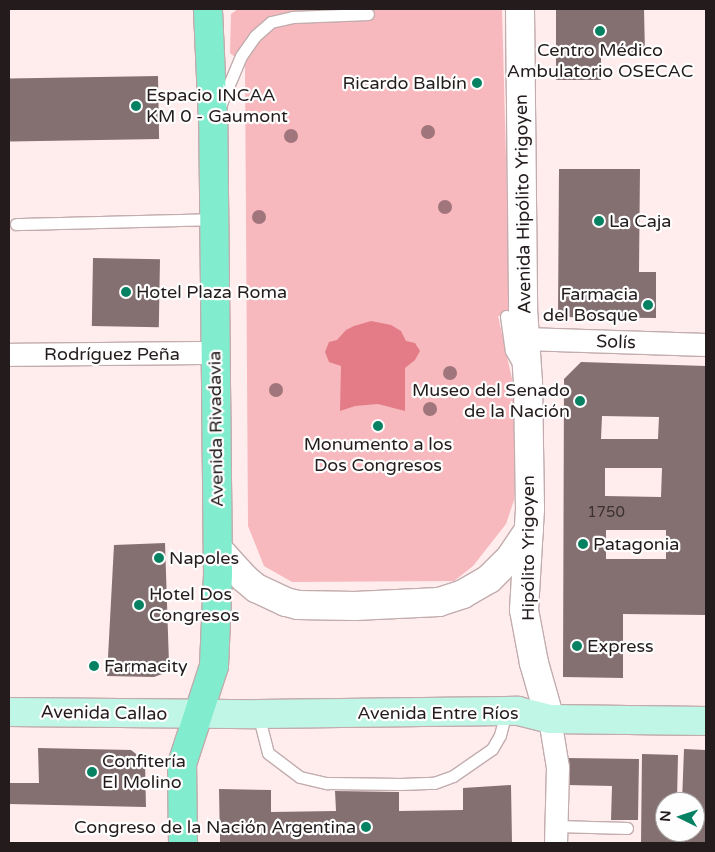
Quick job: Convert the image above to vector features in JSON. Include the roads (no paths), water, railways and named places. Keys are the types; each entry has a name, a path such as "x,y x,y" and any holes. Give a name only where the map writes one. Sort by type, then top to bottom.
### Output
{"main road":[{"name":"Avenida Rivadavia","path":"183,843 182,764 200,714 214,666 218,549 213,121 208,9"},
{"name":"Avenida Entre Ríos","path":"200,714 518,711 550,719 706,721"},
{"name":"Avenida Callao","path":"9,712 200,714"}],"street":[{"name":"Avenida Hipólito Yrigoyen","path":"520,9 525,339"},
{"name":"Solís","path":"525,339 706,345"},
{"name":"Hipólito Yrigoyen","path":"525,339 528,382 530,529 524,610 534,662 550,719 558,768 556,835"},
{"name":"Rodríguez Peña","path":"9,355 216,353"},
{"path":"218,549 244,578 256,588 286,602 298,605 346,606 439,602 463,594 490,580 510,558 530,529"}],"lane":[{"path":"213,121 241,56 255,36 271,22 294,17 368,14"},
{"path":"16,224 214,219"},
{"path":"506,316 511,351 528,382"},
{"path":"258,714 268,753 300,777 327,783 400,784 434,783 452,776 492,749 500,735 506,712"},
{"path":"556,835 627,828"}],"place":[{"name":"Centro Médico Ambulatorio OSECAC","path":"600,31"},
{"name":"Ricardo Balbín","path":"477,83"},
{"name":"Espacio INCAA KM 0 - Gaumont","path":"136,106"},
{"name":"La Caja","path":"599,221"},
{"name":"Hotel Plaza Roma","path":"126,292"},
{"name":"Farmacia del Bosque","path":"648,305"},
{"name":"Museo del Senado de la Nación","path":"580,401"},
{"name":"Monumento a los Dos Congresos","path":"378,426"},
{"name":"Patagonia","path":"583,544"},
{"name":"Napoles","path":"159,558"},
{"name":"Hotel Dos Congresos","path":"139,605"},
{"name":"Express","path":"577,646"},
{"name":"Farmacity","path":"94,666"},
{"name":"Confitería El Molino","path":"92,772"},
{"name":"Congreso de la Nación Argentina","path":"366,827"}]}
